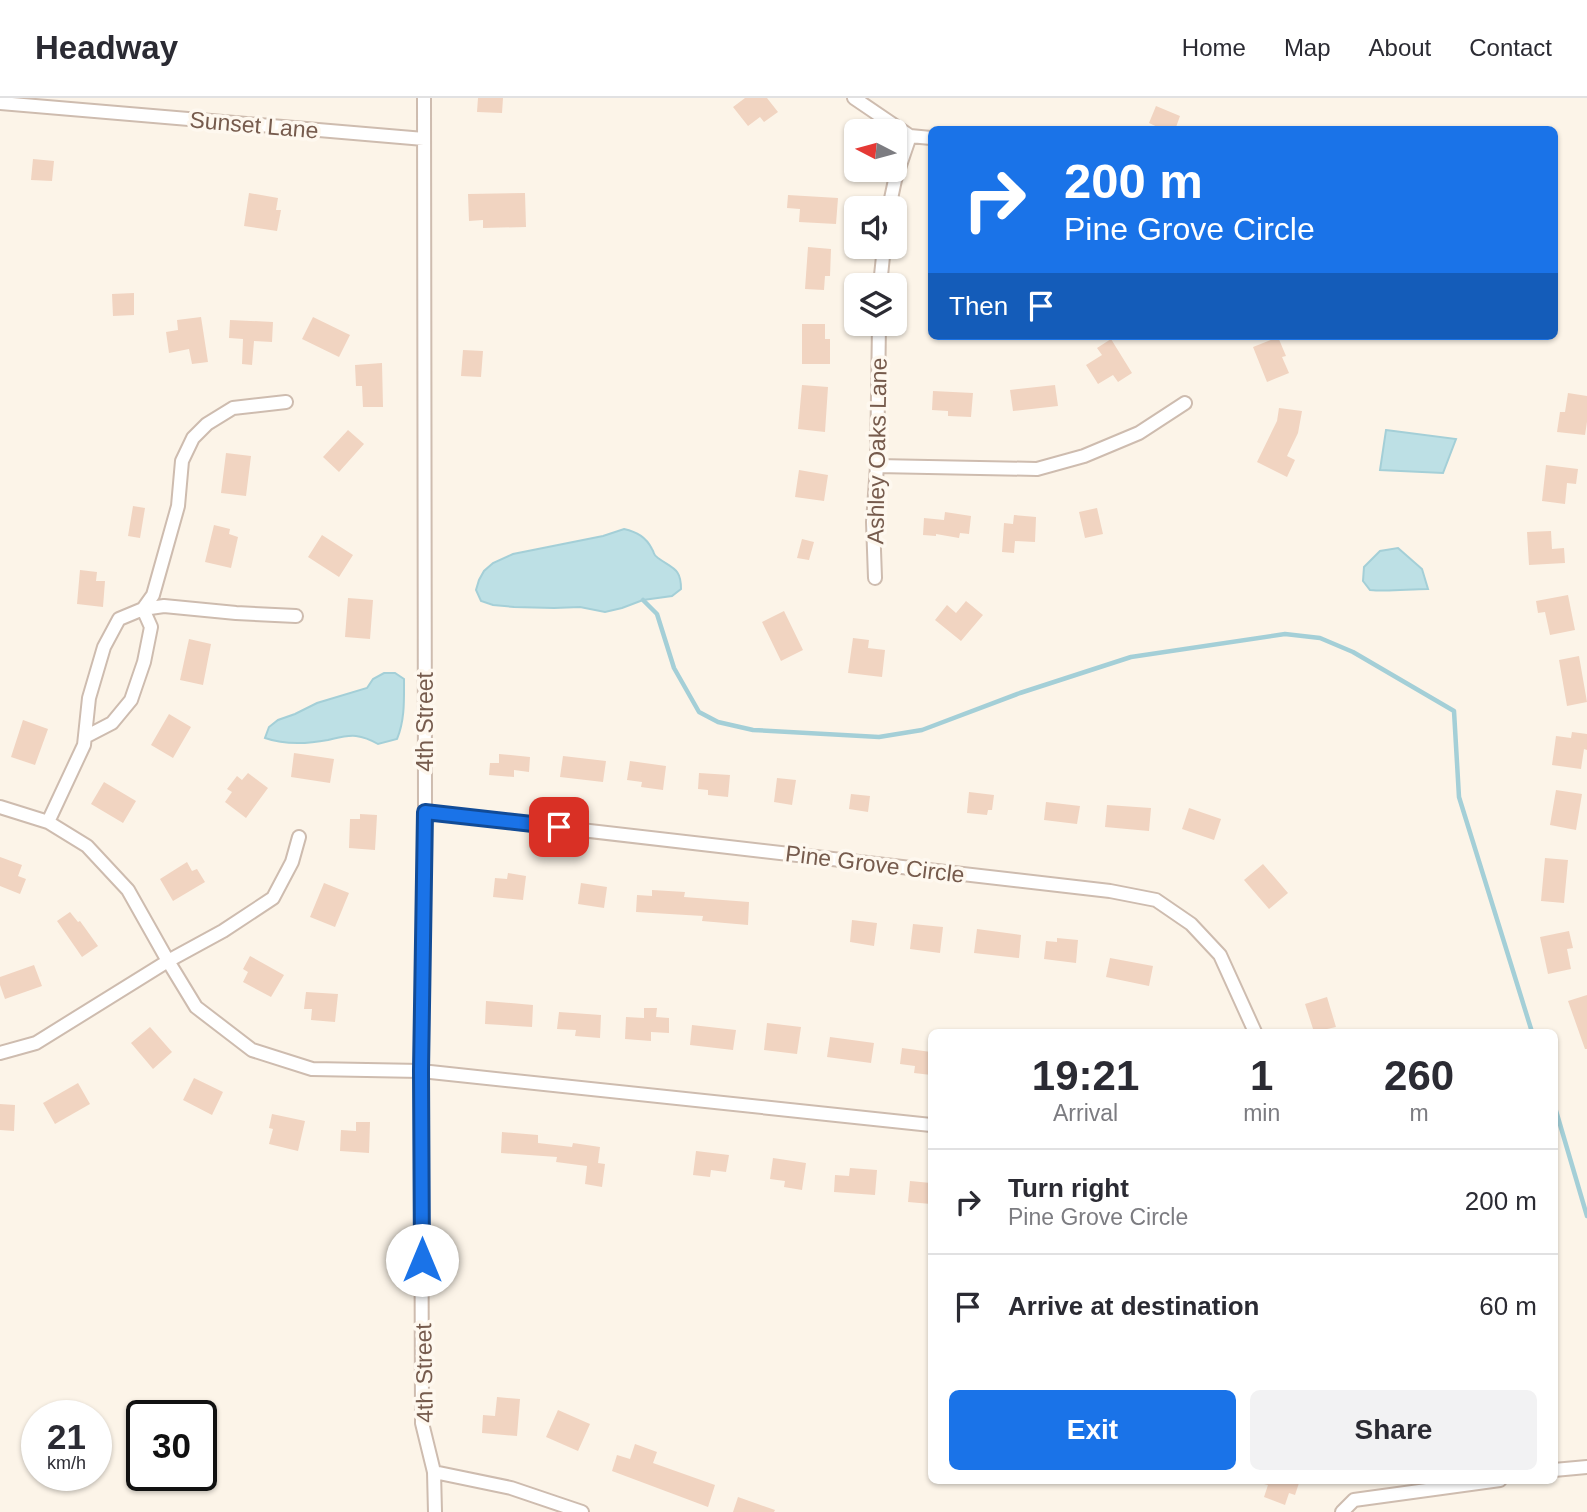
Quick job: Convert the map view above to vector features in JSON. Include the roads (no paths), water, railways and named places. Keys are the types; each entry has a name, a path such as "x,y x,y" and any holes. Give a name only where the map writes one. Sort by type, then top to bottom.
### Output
{"street":[{"name":"4th Street","path":"424,98 422,1423 434,1472 435,1512"},
{"path":"854,98 911,136 928,138"},
{"name":"Sunset Lane","path":"0,103 424,139"},
{"path":"892,196 911,136"},
{"name":"Ashley Oaks Lane","path":"875,578 873,522 880,336"},
{"path":"143,609 153,594 178,506 182,461 193,438 207,424 233,408 286,402"},
{"path":"877,466 1037,469 1084,456 1139,433 1185,403"},
{"path":"48,822 84,745 89,698 104,647 120,619 143,609 164,606 296,616"},
{"path":"85,737 111,723 131,700 144,662 151,627 143,609"},
{"path":"0,807 48,822 87,846 128,890 196,1007 251,1051 312,1069 421,1071 928,1125"},
{"name":"Pine Grove Circle","path":"425,812 1110,891 1156,900 1191,924 1220,955 1254,1029"},
{"path":"0,1054 36,1043 273,898 292,862 299,837"},
{"path":"1558,1470 1587,1467"},
{"path":"434,1472 511,1488 582,1512"},
{"path":"1342,1512 1354,1500 1471,1484"}],"water":[{"path":"1386,430 1456,439 1443,473 1380,470"},
{"path":"624,529 644,538 655,556 678,573 681,589 672,596 643,600 605,612 580,607 514,607 481,601 476,590 479,580 493,563 513,554 603,536"},
{"path":"1398,548 1422,569 1428,589 1370,590 1363,581 1364,567 1380,551"},
{"path":"384,673 395,673 404,679 403,717 397,739 378,744 352,736 304,743 265,738 269,727 278,720 317,703 367,688 373,679"}],"waterway":[{"path":"643,600 657,614 674,668 699,712 718,722 753,730 879,737 922,730 1020,693 1131,657 1285,634 1320,638 1353,652 1454,711 1459,797 1531,1029"},
{"path":"1558,1118 1587,1216"}]}
